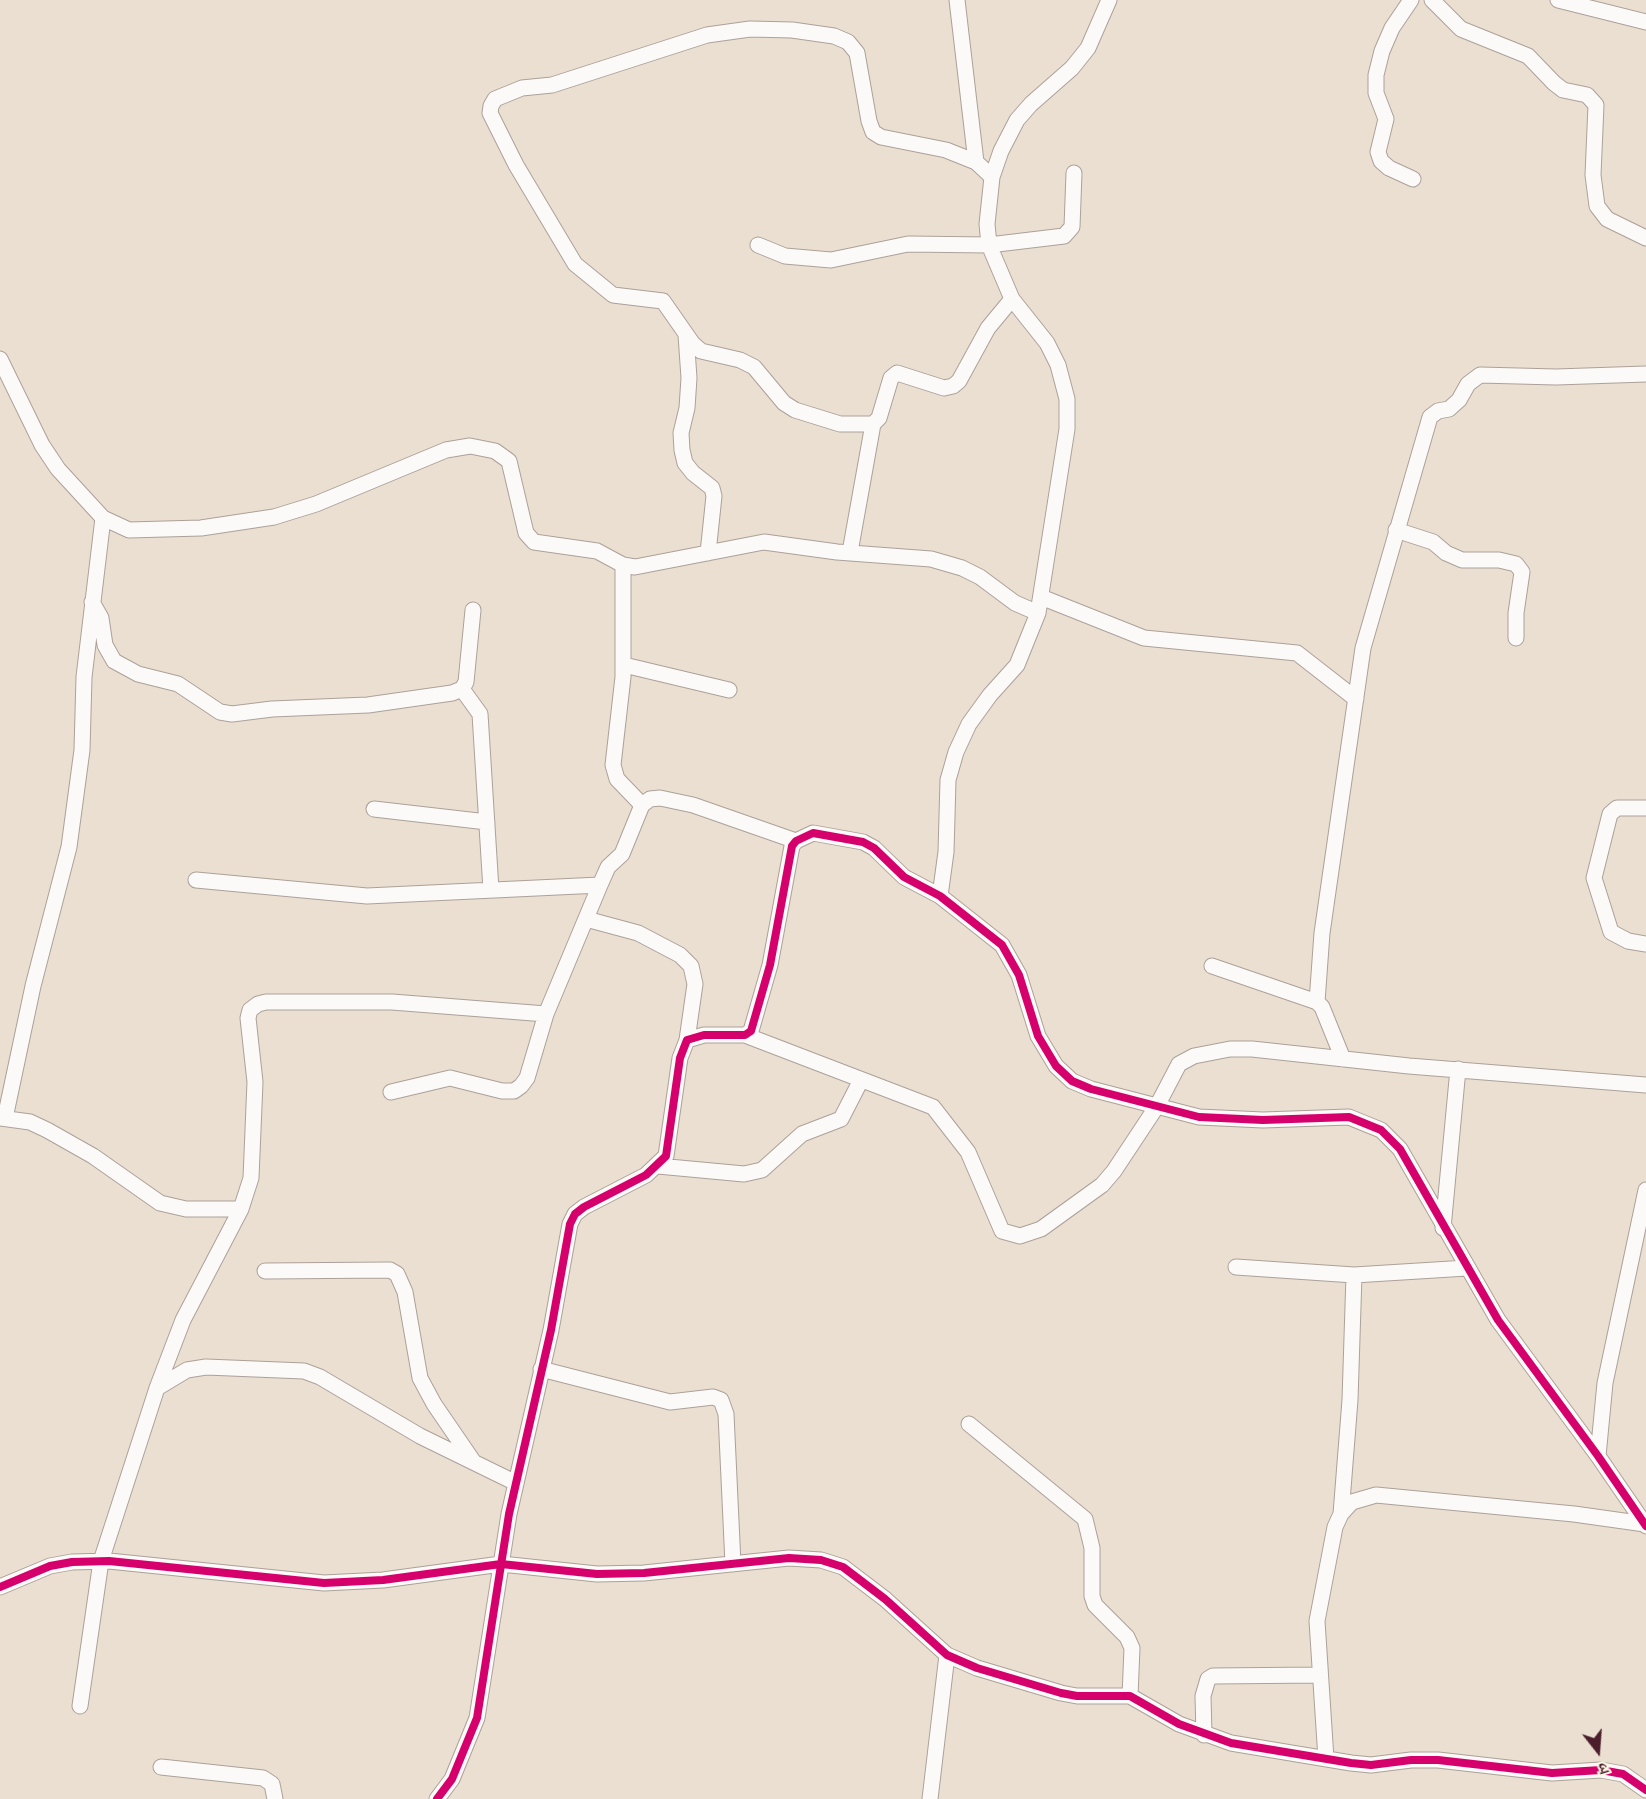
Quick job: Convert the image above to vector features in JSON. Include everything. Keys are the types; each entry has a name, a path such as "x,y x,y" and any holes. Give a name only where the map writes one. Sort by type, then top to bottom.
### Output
{"street":[{"path":"957,0 976,162"},
{"path":"940,896 946,852 948,780 956,752 976,714 1017,665 1038,613 1046,548 1060,482 1067,399 1058,365 1047,343 1012,299 989,245 987,224 993,177 1001,151 1017,120 1031,104 1072,68 1088,48 1110,0"},
{"path":"1411,0 1392,28 1382,51 1376,75 1376,93 1386,119 1378,152 1381,161 1389,168 1413,179"},
{"path":"1432,0 1461,29 1528,56 1563,90 1587,95 1596,105 1593,175 1598,206 1607,219 1646,238"},
{"path":"1566,1 1610,15 1646,22"},
{"path":"873,424 840,424 795,410 784,403 754,367 740,360 701,351 686,335 671,308 663,301 613,295 597,285 575,264 539,206 490,113 495,99 522,88 552,86 615,67 707,35 750,28 792,30 834,36 848,42 857,53 869,122 873,132 881,136 928,144 976,162 993,177"},
{"path":"758,245 785,256 831,260 908,244 989,245 1064,236 1072,227 1074,173"},
{"path":"850,552 873,424 879,418 891,378 897,374 944,388 959,381 988,328 1012,299"},
{"path":"686,335 689,378 687,408 681,433 682,450 685,463 693,473 712,488 714,496 708,553"},
{"path":"0,359 42,445 58,469 103,518 129,530 201,528 274,517 316,504 446,450 470,446 495,451 509,461 526,533 534,542 597,551 623,565 635,567 663,564 764,542 931,559 962,568 980,577 1015,603 1038,613"},
{"path":"1343,1059 1317,1002 1322,933 1363,648 1430,417 1438,411 1449,409 1459,400 1468,384 1480,375 1556,377 1646,374"},
{"path":"103,518 84,677 82,750 69,847 33,986 3,1118 30,1122 47,1130 93,1156 160,1203 186,1209 241,1209"},
{"path":"1396,530 1433,542 1456,558 1508,561 1516,564 1522,572 1515,614 1516,638"},
{"path":"623,565 624,665 613,765 617,779 642,805"},
{"path":"1041,597 1106,626 1144,638 1297,653 1356,699"},
{"path":"92,602 101,618 105,645 114,661 132,672 178,684 220,712 232,714 272,709 368,705 452,693 462,688 466,674 473,610"},
{"path":"624,665 729,690"},
{"path":"462,688 480,714 491,891"},
{"path":"391,1092 450,1078 514,1092 527,1078 546,1014 600,885 608,867 622,854 642,805 650,800 660,798 693,805 796,841"},
{"path":"374,808 487,822"},
{"path":"1646,808 1617,808 1610,814 1594,878 1611,932 1628,941 1646,944"},
{"path":"746,1035 755,1024 770,965 790,854 796,841 813,833 863,842 884,855 904,877 940,896 1007,952 1018,975 1038,1036 1056,1066 1072,1081 1091,1089 1199,1116 1232,1119 1349,1117 1381,1130 1400,1149 1443,1228 1498,1320 1598,1456 1645,1525"},
{"path":"196,880 367,896 600,885"},
{"path":"437,1799 452,1779 477,1719 516,1483 570,1224 575,1214 658,1166 666,1156 680,1058 687,1040 695,984 691,966 680,956 638,933 586,920"},
{"path":"1212,966 1317,1002"},
{"path":"80,1706 101,1561 157,1388 183,1320 241,1209 250,1178 255,1082 248,1018 250,1010 258,1004 392,1002 546,1014"},
{"path":"687,1040 704,1035 746,1035 933,1107 960,1140 997,1222 1002,1231 1011,1235 1029,1235 1041,1229 1102,1185 1114,1171 1157,1106 1179,1064 1194,1056 1230,1049 1646,1085"},
{"path":"1443,1228 1458,1069"},
{"path":"658,1166 744,1174 762,1170 802,1134 841,1119 861,1080"},
{"path":"1598,1456 1605,1383 1646,1190"},
{"path":"1236,1268 1354,1275 1467,1268"},
{"path":"265,1271 390,1270 397,1274 405,1292 420,1378 475,1463"},
{"path":"1341,1514 1350,1400 1354,1275"},
{"path":"157,1388 187,1370 206,1367 304,1371 320,1377 420,1436 516,1483"},
{"path":"541,1369 670,1402 713,1397 720,1400 726,1414 733,1564"},
{"path":"969,1424 1085,1519 1092,1548 1092,1596 1095,1605 1127,1637 1132,1648 1130,1696"},
{"path":"1326,1760 1317,1621 1335,1527 1341,1514 1352,1502 1376,1495 1574,1514 1645,1525"},
{"path":"0,1587 50,1566 72,1562 101,1561 324,1583 383,1580 501,1564 597,1574 644,1573 789,1558 820,1560 843,1567 885,1599 947,1655 977,1668 1061,1693 1077,1696 1130,1696 1203,1735 1231,1743 1326,1760 1371,1765 1411,1760 1552,1773 1601,1770 1623,1774 1646,1790"},
{"path":"930,1799 947,1655"},
{"path":"1203,1735 1203,1696 1208,1679 1213,1676 1319,1675"},
{"path":"161,1767 263,1778 272,1784 275,1799"}],"cycle path":[{"path":"437,1799 452,1779 477,1718 509,1514 551,1330 570,1224 575,1214 584,1207 646,1175 666,1156 680,1058 687,1040 704,1035 745,1035 751,1031 770,965 792,846 796,841 813,833 863,842 874,848 904,877 940,896 1002,945 1019,975 1038,1036 1056,1066 1072,1081 1091,1089 1199,1117 1263,1120 1349,1117 1381,1130 1400,1149 1498,1320 1598,1456 1646,1526"},
{"path":"0,1587 50,1566 72,1562 109,1561 324,1583 383,1580 501,1564 597,1574 644,1573 789,1558 821,1560 843,1567 885,1599 947,1655 977,1668 1061,1693 1077,1696 1130,1696 1179,1724 1231,1743 1371,1765 1411,1760 1438,1760 1552,1773 1601,1770 1623,1774 1646,1790"}]}
